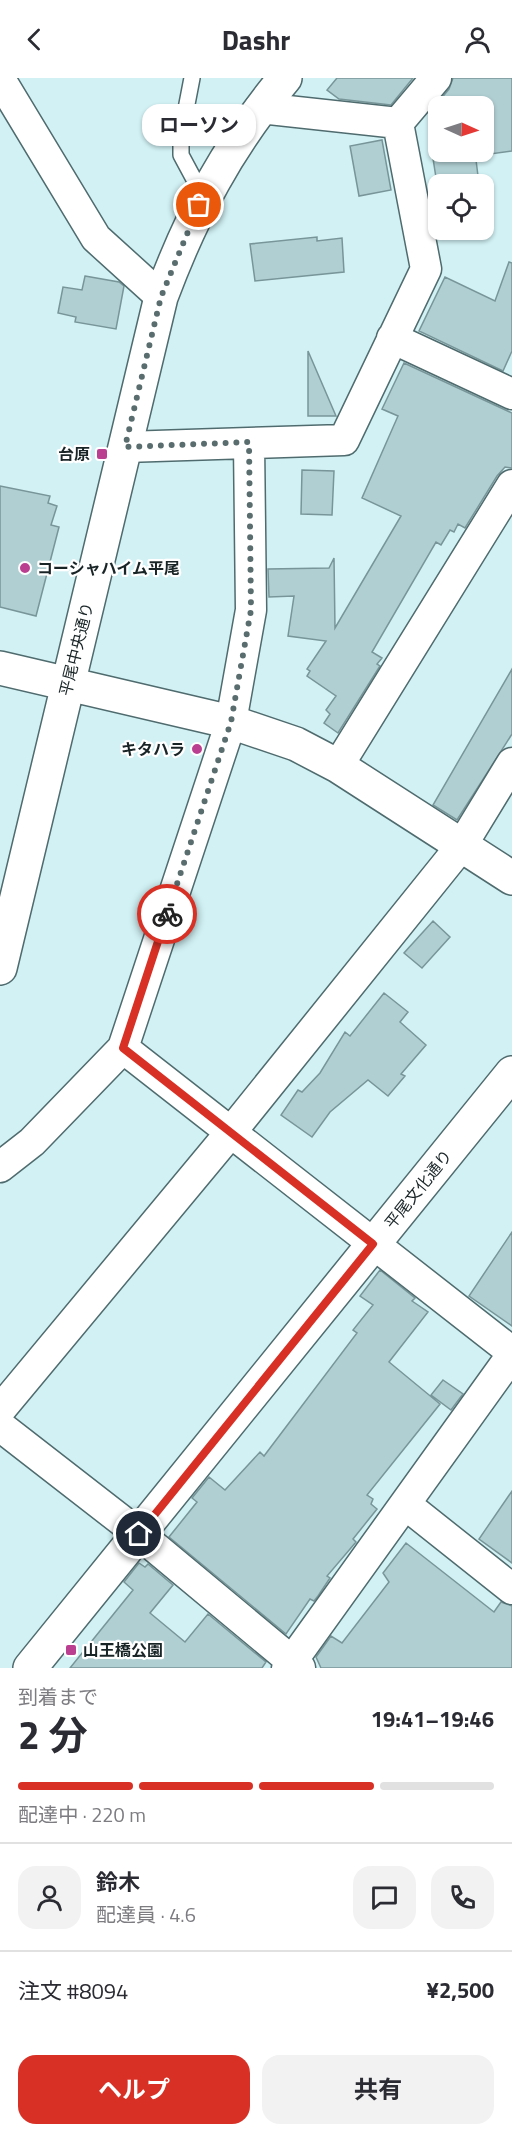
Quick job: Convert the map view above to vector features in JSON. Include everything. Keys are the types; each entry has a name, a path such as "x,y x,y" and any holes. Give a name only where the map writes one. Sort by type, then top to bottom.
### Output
{"street":[{"name":"平尾中央通り","path":"0,968 161,297 203,196 224,160 260,108 285,78"},
{"path":"398,123 436,78"},
{"path":"0,79 96,238 161,297"},
{"path":"260,108 398,123"},
{"path":"125,447 344,440 426,269 398,123"},
{"path":"392,338 512,394"},
{"path":"0,1167 32,1142 123,1048 231,722 251,610 249,442"},
{"path":"338,766 512,485"},
{"path":"0,668 231,722 296,744 338,766 512,878"},
{"path":"0,1410 231,1132 462,845 512,763"},
{"path":"0,1426 139,1534 293,1666 512,1353 123,1048"},
{"name":"平尾文化通り","path":"30,1668 512,1073"},
{"path":"405,1504 512,1589"}],"lane":[{"path":"192,78 181,135 181,155 203,196"}],"building":[{"path":"337,78 413,78 391,105 339,99 327,90"},
{"path":"453,78 512,78 512,151 494,153 494,96 443,96"},
{"path":"382,140 391,190 359,196 350,146"},
{"path":"434,162 476,162 478,174 435,174"},
{"path":"317,237 317,241 342,238 344,272 255,281 250,244"},
{"path":"509,262 512,263 512,351 503,371 419,331 445,277 495,301"},
{"path":"85,276 119,282 124,286 116,329 75,322 76,317 58,313 63,287 82,290"},
{"path":"308,351 336,416 308,416"},
{"path":"404,363 512,413 512,468 505,467 497,476 465,528 458,524 454,532 450,530 441,545 436,542 372,652 382,658 377,664 380,666 338,733 324,723 330,714 326,710 336,696 307,676 310,671 307,669 326,641 288,636 294,596 269,597 268,569 329,568 334,558 335,628 401,516 362,498 398,416 382,409"},
{"path":"302,470 334,471 332,515 301,514"},
{"name":"コーシャハイム平尾","path":"0,486 50,496 48,503 57,506 51,525 59,527 36,616 0,607"},
{"path":"512,669 512,734 457,820 433,805"},
{"path":"433,921 450,937 422,968 404,953"},
{"path":"384,993 408,1012 400,1022 426,1045 401,1074 405,1076 388,1096 368,1080 330,1112 312,1137 281,1115 298,1090 302,1092 320,1073 345,1032 350,1036"},
{"path":"512,1232 512,1326 469,1296"},
{"path":"380,1270 415,1298 412,1301 428,1312 389,1362 440,1404 367,1495 373,1499 371,1504 377,1509 353,1539 356,1542 327,1576 330,1578 318,1596 314,1601 310,1599 286,1634 169,1537 197,1502 192,1498 209,1477 225,1490 260,1452 264,1456 357,1333 353,1330 373,1305 360,1296"},
{"path":"443,1380 463,1394 451,1410 431,1395"},
{"path":"512,1491 512,1563 479,1539"},
{"path":"406,1543 494,1612 501,1602 512,1606 512,1668 321,1668 316,1657 331,1636 342,1643 389,1582 383,1573"},
{"path":"139,1563 145,1567 148,1564 173,1585 150,1613 185,1642 208,1614 266,1662 262,1668 70,1668 133,1590 124,1582"}],"way so far":[{"path":"167,914 231,722 251,610 249,442 125,447 161,297 181,243 199,205"}],"place":[{"name":"ローソン","path":"199,205"},
{"name":"台原","path":"102,454"},
{"name":"コーシャハイム平尾","path":"25,568"},
{"name":"キタハラ","path":"197,749"},
{"name":"山王橋公園","path":"71,1650"}],"route":[{"path":"139,1534 373,1244 123,1048 167,914"}]}
